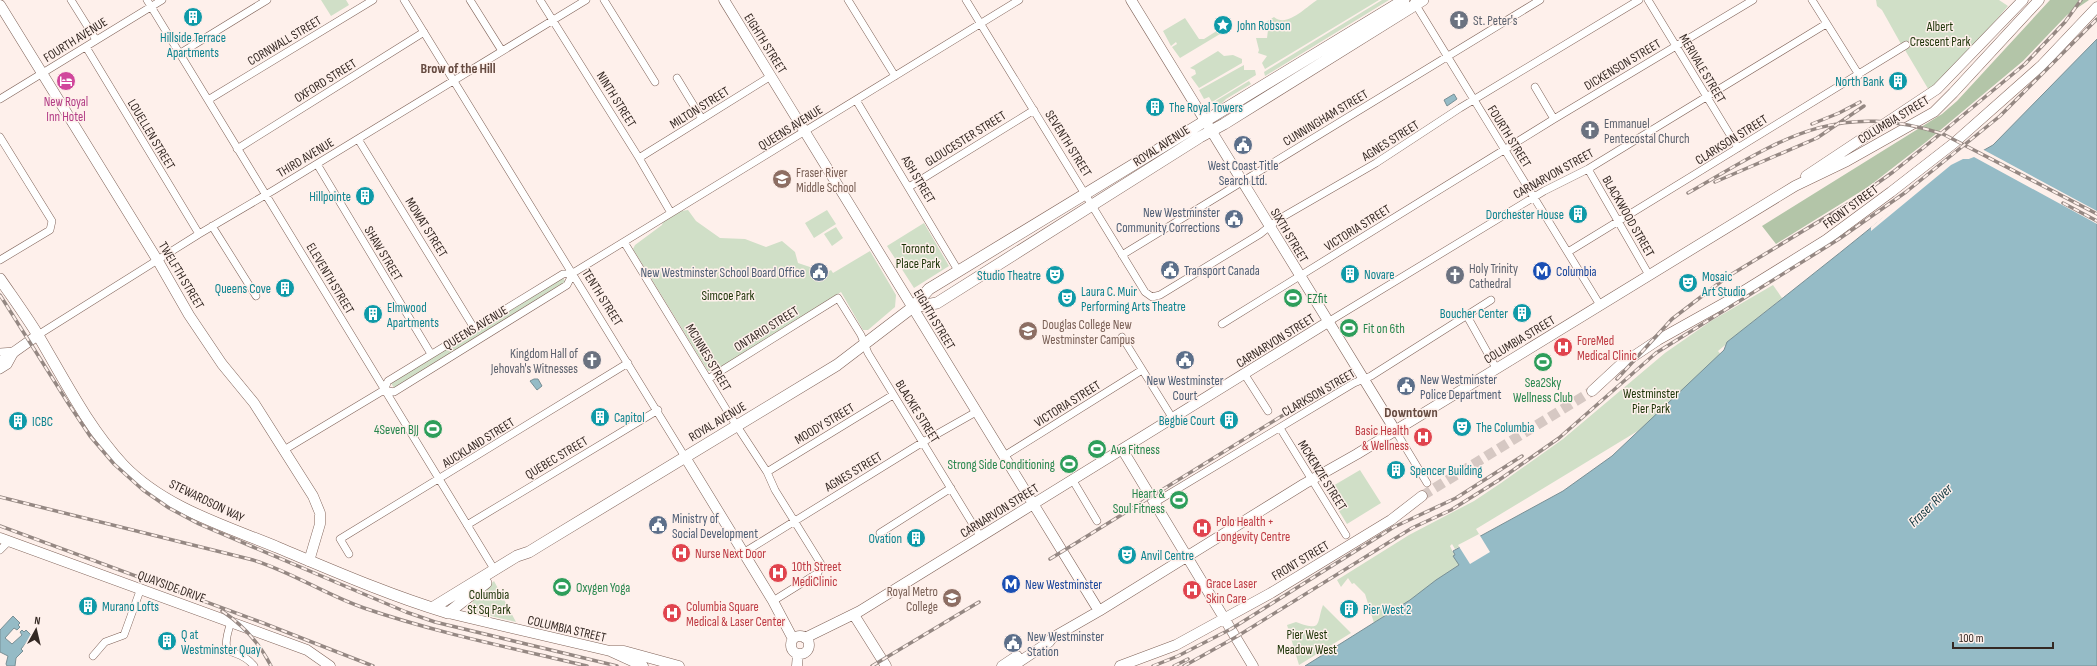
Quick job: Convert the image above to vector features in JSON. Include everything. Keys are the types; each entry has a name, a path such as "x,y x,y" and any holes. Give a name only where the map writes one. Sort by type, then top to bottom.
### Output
{"main road":[{"name":"ROYAL AVENUE","path":"913,307 937,303 1092,204 1208,126 1404,0"},
{"name":"ROYAL AVENUE","path":"432,608 494,569 517,556 529,552 837,365 913,307 929,289 1086,194 1208,126 1417,2"},
{"name":"STEWARDSON WAY","path":"0,279 38,336 80,408 102,440 124,466 148,486 176,504 203,517 309,561 448,613"},
{"name":"ROYAL AVENUE","path":"448,613 479,587 521,562 529,552"}],"street":[{"path":"72,0 96,40"},
{"name":"ELEVENTH STREET","path":"146,0 494,569"},
{"name":"FOURTH AVENUE","path":"0,99 162,0"},
{"path":"179,54 267,0"},
{"name":"CORNWALL STREET","path":"208,100 373,0"},
{"name":"TENTH STREET","path":"404,0 658,410 685,457 776,605 801,639 792,649 798,654"},
{"path":"470,0 502,51"},
{"name":"NINTH STREET","path":"540,0 639,158 671,213"},
{"name":"THIRD AVENUE","path":"38,336 212,226 266,195 586,0"},
{"path":"604,0 655,82"},
{"name":"EIGHTH STREET","path":"724,0 1099,611"},
{"path":"848,0 895,76"},
{"name":"SEVENTH STREET","path":"966,0 1145,292 1152,297"},
{"name":"QUEENS AVENUE","path":"384,390 394,392 567,285 573,274 624,242 806,132 1019,0"},
{"name":"SIXTH STREET","path":"1131,0 1427,483"},
{"name":"CUNNINGHAM STREET","path":"1122,255 1540,0"},
{"name":"AGNES STREET","path":"1152,297 1160,295 1269,226 1376,163 1474,99 1639,0"},
{"name":"MERIVALE STREET","path":"1648,0 1738,148"},
{"name":"DICKENSON STREET","path":"1504,150 1753,0"},
{"path":"1812,0 1859,75"},
{"name":"COLUMBIA STREET","path":"1795,186 1807,175 1908,110 1944,83 2023,0"},
{"name":"COLUMBIA STREET","path":"1013,666 1052,638 1188,557 1311,479 1395,430 1795,186 1822,174 1902,131 1941,105 2039,0"},
{"name":"FOURTH STREET","path":"1417,2 1447,56 1600,305"},
{"name":"TWELFTH STREET","path":"0,5 202,333 222,364 254,403 313,496 320,513 318,535 309,561"},
{"name":"FRONT STREET","path":"1592,391 1619,366 1658,340 1726,302 1826,240 1880,201 1954,143 2042,65 2097,7"},
{"name":"CARNARVON STREET","path":"798,654 807,651 801,639 839,626 842,621 1072,479 1245,375 1328,322 1534,197 1578,172 1588,169 1826,24"},
{"name":"OXFORD STREET","path":"237,149 424,32"},
{"name":"CLARKSON STREET","path":"1568,252 1906,45"},
{"name":"LOUELLEN STREET","path":"86,47 199,234"},
{"name":"MILTON STREET","path":"639,158 771,76"},
{"path":"678,78 702,119"},
{"path":"1536,87 1554,119"},
{"name":"ASH STREET","path":"856,100 959,272"},
{"name":"GLOUCESTER STREET","path":"909,187 1034,110"},
{"path":"1902,131 1914,119 1913,115 1908,110"},
{"path":"0,137 52,221 52,226 50,230 0,260"},
{"name":"MOWAT STREET","path":"358,139 474,328"},
{"name":"VICTORIA STREET","path":"1222,324 1504,150"},
{"name":"SHAW STREET","path":"316,164 431,354"},
{"name":"BLACKWOOD STREET","path":"1588,169 1648,275"},
{"path":"212,226 256,296"},
{"name":"MCINNES STREET","path":"624,242 767,472 775,490 820,561 822,567 818,573 776,605"},
{"name":"QUEENS AVENUE","path":"284,450 384,390 388,381 431,354 563,274 573,274"},
{"name":"ONTARIO STREET","path":"708,379 838,298"},
{"name":"BLACKIE STREET","path":"838,298 861,335 864,344 893,395 980,536"},
{"name":"CLARKSON STREET","path":"1154,502 1172,493 1363,379 1372,376 1491,300"},
{"path":"1467,316 1496,368"},
{"path":"0,361 38,336"},
{"path":"1122,337 1173,419"},
{"name":"AUCKLAND STREET","path":"349,554 340,539 628,363"},
{"name":"VICTORIA STREET","path":"1004,456 1142,370"},
{"path":"1245,375 1268,411"},
{"name":"MOODY STREET","path":"767,472 893,395"},
{"name":"QUEBEC STREET","path":"467,525 658,410"},
{"name":"AGNES STREET","path":"744,553 794,520 923,442 976,412"},
{"name":"MCKENZIE STREET","path":"1280,428 1346,535"},
{"path":"1122,449 1253,666"},
{"path":"1072,479 1097,520"},
{"path":"880,533 951,488"},
{"name":"FRONT STREET","path":"1120,666 1176,645 1271,593 1391,520 1422,496"},
{"path":"0,550 4,540"},
{"name":"QUAYSIDE DRIVE","path":"4,540 140,588 307,650 330,666"},
{"path":"93,656 105,642 124,635 140,588"},
{"name":"COLUMBIA STREET","path":"448,613 610,651 643,666"},
{"path":"854,615 886,666"},
{"path":"231,622 226,635 227,647 229,651 243,657 254,666"},
{"name":"COLUMBIA STREET","path":"1002,666 1046,638 1052,638"},
{"name":"COLUMBIA STREET","path":"610,651 624,650 679,666"},
{"path":"797,666 798,654"},
{"path":"1024,666 1030,654"}],"green space":[{"path":"321,0 346,0 349,5 331,16"},
{"path":"1317,0 1379,0 1265,69 1262,63 1267,56 1258,53 1259,50 1256,38 1267,38 1268,30 1264,23 1274,17 1279,20 1290,18"},
{"path":"1382,0 1389,0 1265,76 1264,72"},
{"name":"Albert Crescent Park","path":"1876,0 1999,0 2008,6 1964,58 1930,92 1905,50 1910,47 1906,42 1901,44 1882,10 1877,6"},
{"path":"2050,0 2089,0 2067,15 2023,61 1926,142 1868,187 1776,244 1762,226 1942,114 1957,101"},
{"path":"1185,18 1199,39 1204,39 1223,27 1225,31 1180,58 1172,47 1177,44 1176,42 1171,46 1163,31"},
{"path":"1218,51 1224,56 1233,55 1242,59 1242,63 1199,88 1191,77 1196,74 1195,70 1190,68"},
{"path":"1244,65 1244,70 1255,70 1256,75 1212,102 1209,97 1204,99 1199,90"},
{"path":"1249,81 1251,84 1226,99 1217,108 1214,102"},
{"name":"Simcoe Park","path":"688,210 696,221 720,238 745,239 766,247 782,241 795,252 798,263 816,269 821,276 831,270 833,273 870,251 896,295 895,307 868,330 863,330 841,292 714,371 708,371 633,249 635,245 662,225 663,222 681,211"},
{"path":"827,210 836,224 814,238 805,223"},
{"name":"Toronto Place Park","path":"924,223 949,266 914,288 887,246"},
{"path":"836,227 843,238 832,246 824,234"},
{"path":"563,278 566,283 394,388 391,383"},
{"name":"Westminster Pier Park","path":"1773,285 1782,298 1718,351 1735,372 1476,529 1490,552 1459,547 1455,549 1452,544 1450,546 1459,565 1411,600 1374,623 1365,594 1354,583 1352,584 1348,578 1341,587 1337,580 1409,535 1474,501 1501,483 1563,439 1665,353 1711,321"},
{"path":"1360,470 1381,503 1347,524 1326,490"},
{"name":"Columbia St Sq Park","path":"494,581 516,622 478,613 472,608 473,599"},
{"name":"Pier West Meadow West","path":"1323,605 1351,633 1299,665 1287,625 1296,622 1315,626"}],"water":[{"name":"Fraser River","path":"2097,39 2097,666 1305,666 1410,600 1459,565 1453,556 1455,555 1453,551 1563,491 1612,456 1724,350 1727,342 1950,163 1961,158 1970,158 1993,145"},
{"path":"1454,94 1457,99 1447,106 1444,100"},
{"path":"538,379 542,386 537,390 530,381"},
{"path":"13,616 20,623 18,625 20,627 17,630 14,628 5,638 12,644 22,635 20,632 22,630 24,632 26,630 32,636 21,649 23,651 16,658 15,666 7,666 8,656 0,652 0,630"}],"pier":[{"path":"1982,149 2097,211 2097,224 1974,157 1963,159 1951,165 1871,231 1871,227 1949,162 1960,156 1970,156"},
{"path":"1479,534 1490,552 1470,564 1458,545"}],"tunnel":[{"path":"1422,496 1592,391"}],"railway":[{"path":"1617,379 1672,319 1727,277 1851,202 1893,172 1933,140 2025,64 2065,22 2081,0"},
{"path":"1184,666 1236,637 1412,528 1451,510 1499,480 1559,438 1656,353 1839,239 1906,192 2000,116 2097,19"},
{"path":"1812,124 1839,113 1860,102"},
{"path":"1715,182 1817,138 1864,106"},
{"path":"1688,193 1780,142 1809,131 1838,124 1870,121 1904,124 1943,134 2097,214"},
{"path":"2063,203 2097,221"},
{"path":"0,295 90,436 114,464 143,490 169,508 199,524 406,612 435,622 617,666"},
{"path":"1050,559 1285,414"},
{"path":"1153,666 1178,656 1231,629 1394,527 1456,498 1522,456"},
{"path":"0,497 253,560 281,571 350,603 391,617 475,640 587,666"},
{"path":"0,526 263,623 373,666"},
{"path":"872,666 979,602"},
{"path":"222,611 237,622 250,636 262,650 271,666"},
{"path":"1174,666 1188,659"}],"place":[{"name":"Hillside Terrace Apartments","path":"193,17"},
{"name":"St. Peter's","path":"1459,20"},
{"name":"John Robson","path":"1223,25"},
{"name":"New Royal Inn Hotel","path":"66,81"},
{"name":"North Bank","path":"1898,81"},
{"name":"The Royal Towers","path":"1155,107"},
{"name":"Emmanuel Pentecostal Church","path":"1590,130"},
{"name":"West Coast Title Search Ltd.","path":"1243,145"},
{"name":"Fraser River Middle School","path":"782,179"},
{"name":"Hillpointe","path":"365,196"},
{"name":"Dorchester House","path":"1578,214"},
{"name":"New Westminster Community Corrections","path":"1234,219"},
{"name":"Transport Canada","path":"1170,270"},
{"name":"Columbia","path":"1542,271"},
{"name":"New Westminster School Board Office","path":"819,272"},
{"name":"Novare","path":"1350,274"},
{"name":"Studio Theatre","path":"1055,275"},
{"name":"Holy Trinity Cathedral","path":"1455,275"},
{"name":"Mosaic Art Studio","path":"1688,283"},
{"name":"Queens Cove","path":"285,288"},
{"name":"Laura C. Muir Performing Arts Theatre","path":"1067,298"},
{"name":"EZfit","path":"1293,298"},
{"name":"Boucher Center","path":"1522,313"},
{"name":"Elmwood Apartments","path":"373,314"},
{"name":"Fit on 6th","path":"1349,328"},
{"name":"Douglas College New Westminster Campus","path":"1028,331"},
{"name":"ForeMed Medical Clinic","path":"1563,347"},
{"name":"Kingdom Hall of Jehovah's Witnesses","path":"592,360"},
{"name":"New Westminster Court","path":"1185,360"},
{"name":"Sea2Sky Wellness Club","path":"1543,362"},
{"name":"New Westminster Police Department","path":"1406,386"},
{"name":"Capitol","path":"600,417"},
{"name":"Begbie Court","path":"1229,420"},
{"name":"ICBC","path":"18,421"},
{"name":"The Columbia","path":"1462,427"},
{"name":"4Seven BJJ","path":"433,429"},
{"name":"Basic Health & Wellness","path":"1423,437"},
{"name":"Ava Fitness","path":"1097,449"},
{"name":"Strong Side Conditioning","path":"1069,464"},
{"name":"Spencer Building","path":"1396,470"},
{"name":"Heart & Soul Fitness","path":"1179,500"},
{"name":"Ministry of Social Development","path":"658,525"},
{"name":"Polo Health + Longevity Centre","path":"1202,528"},
{"name":"Ovation","path":"916,538"},
{"name":"Nurse Next Door","path":"681,553"},
{"name":"Anvil Centre","path":"1127,555"},
{"name":"10th Street MediClinic","path":"778,573"},
{"name":"New Westminster","path":"1011,584"},
{"name":"Oxygen Yoga","path":"562,587"},
{"name":"Grace Laser Skin Care","path":"1192,590"},
{"name":"Royal Metro College","path":"952,598"},
{"name":"Murano Lofts","path":"88,606"},
{"name":"Pier West 2","path":"1349,609"},
{"name":"Columbia Square Medical & Laser Center","path":"672,613"},
{"name":"Q at Westminster Quay","path":"167,641"},
{"name":"New Westminster Station","path":"1013,643"}],"district":[{"name":"Brow of the Hill","path":"458,68"},
{"name":"Downtown","path":"1411,412"}]}
